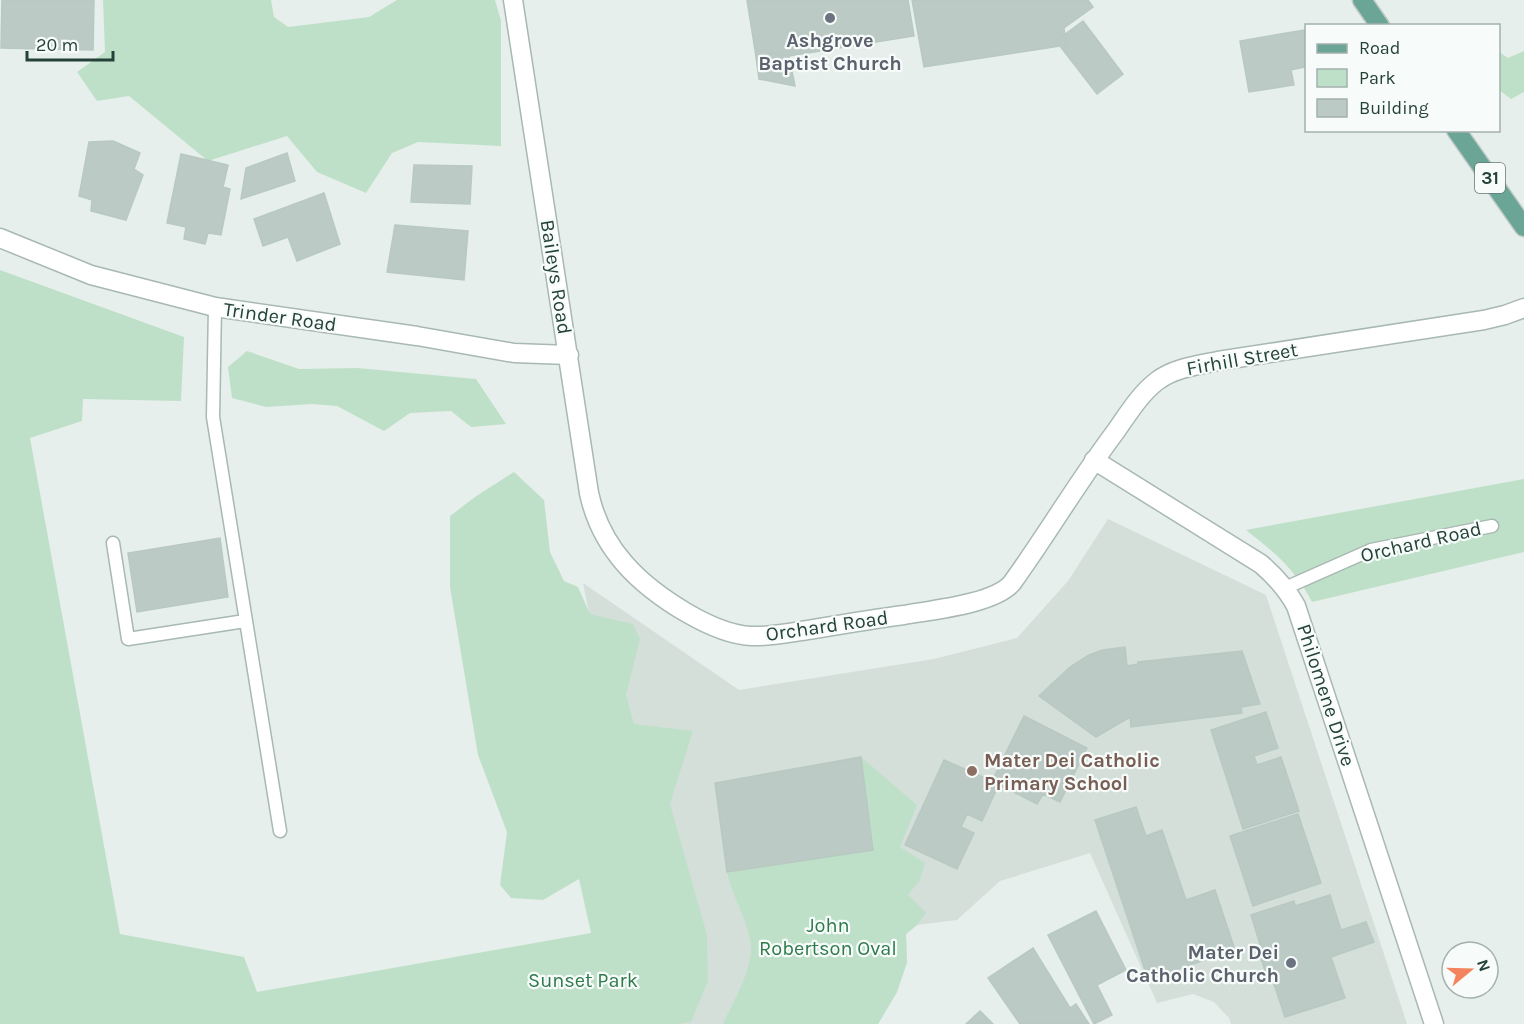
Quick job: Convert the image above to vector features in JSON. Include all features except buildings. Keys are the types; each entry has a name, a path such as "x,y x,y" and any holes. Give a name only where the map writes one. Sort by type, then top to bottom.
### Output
{"main road":[{"path":"1362,0 1379,24"},
{"name":"31","path":"1457,132 1524,227"}],"street":[{"name":"Baileys Road","path":"513,0 592,506 601,531 613,550"},
{"name":"Trinder Road","path":"0,238 91,275 215,307 417,336 514,353 569,355"},
{"name":"Firhill Street","path":"925,611 991,597 1009,587 1094,460 1149,388 1159,380 1187,368 1218,361 1484,320 1524,308"},
{"name":"Philomene Drive","path":"1094,460 1261,564 1285,588 1296,606 1434,1024"},
{"name":"Orchard Road","path":"613,550 632,573 663,599 695,618 740,634 758,636 786,633 925,611"}],"lane":[{"path":"215,307 213,417 280,831"},
{"name":"Orchard Road","path":"1285,588 1371,550 1492,526"},
{"path":"113,543 128,639 245,621"}],"shaded area":[{"name":"Mater Dei Catholic Primary School","path":"1108,519 1266,595 1407,1024 1231,1024 1229,1018 1214,1002 1193,994 1157,1003 1090,853 1000,881 957,920 917,925 906,934 907,962 897,992 878,1024 670,1024 583,583 739,690 934,659 1017,638 1068,581"}],"green space":[{"path":"103,0 271,0 274,17 288,27 369,17 397,0 495,0 501,21 501,146 418,142 392,153 366,193 317,172 287,136 208,161 129,96 97,101 77,72 105,52"},
{"path":"1524,51 1524,92 1511,99 1500,91 1500,53 1508,58"},
{"name":"Sunset Park","path":"0,270 184,337 181,401 83,399 82,421 30,438 120,934 244,957 257,992 591,933 579,879 543,900 511,898 500,885 507,832 478,755 450,587 450,516 514,472 544,500 550,552 564,581 578,587 590,614 633,624 640,639 626,695 634,724 693,731 670,804 707,935 708,981 691,1022 678,1024 0,1024"},
{"path":"247,351 299,369 357,368 476,379 506,424 471,427 451,411 410,413 384,431 337,406 312,404 266,407 232,398 228,367"},
{"path":"1524,479 1524,552 1312,602 1299,580 1284,562 1246,530"},
{"name":"John Robertson Oval","path":"861,757 917,805 900,847 925,863 920,880 908,895 926,913 906,934 907,962 897,992 878,1024 723,1024 747,971 751,949 748,930 727,872 873,850"}],"place":[{"name":"Ashgrove Baptist Church","path":"830,18"},
{"name":"Mater Dei Catholic Primary School","path":"972,771"},
{"name":"Mater Dei Catholic Church","path":"1291,963"}]}
